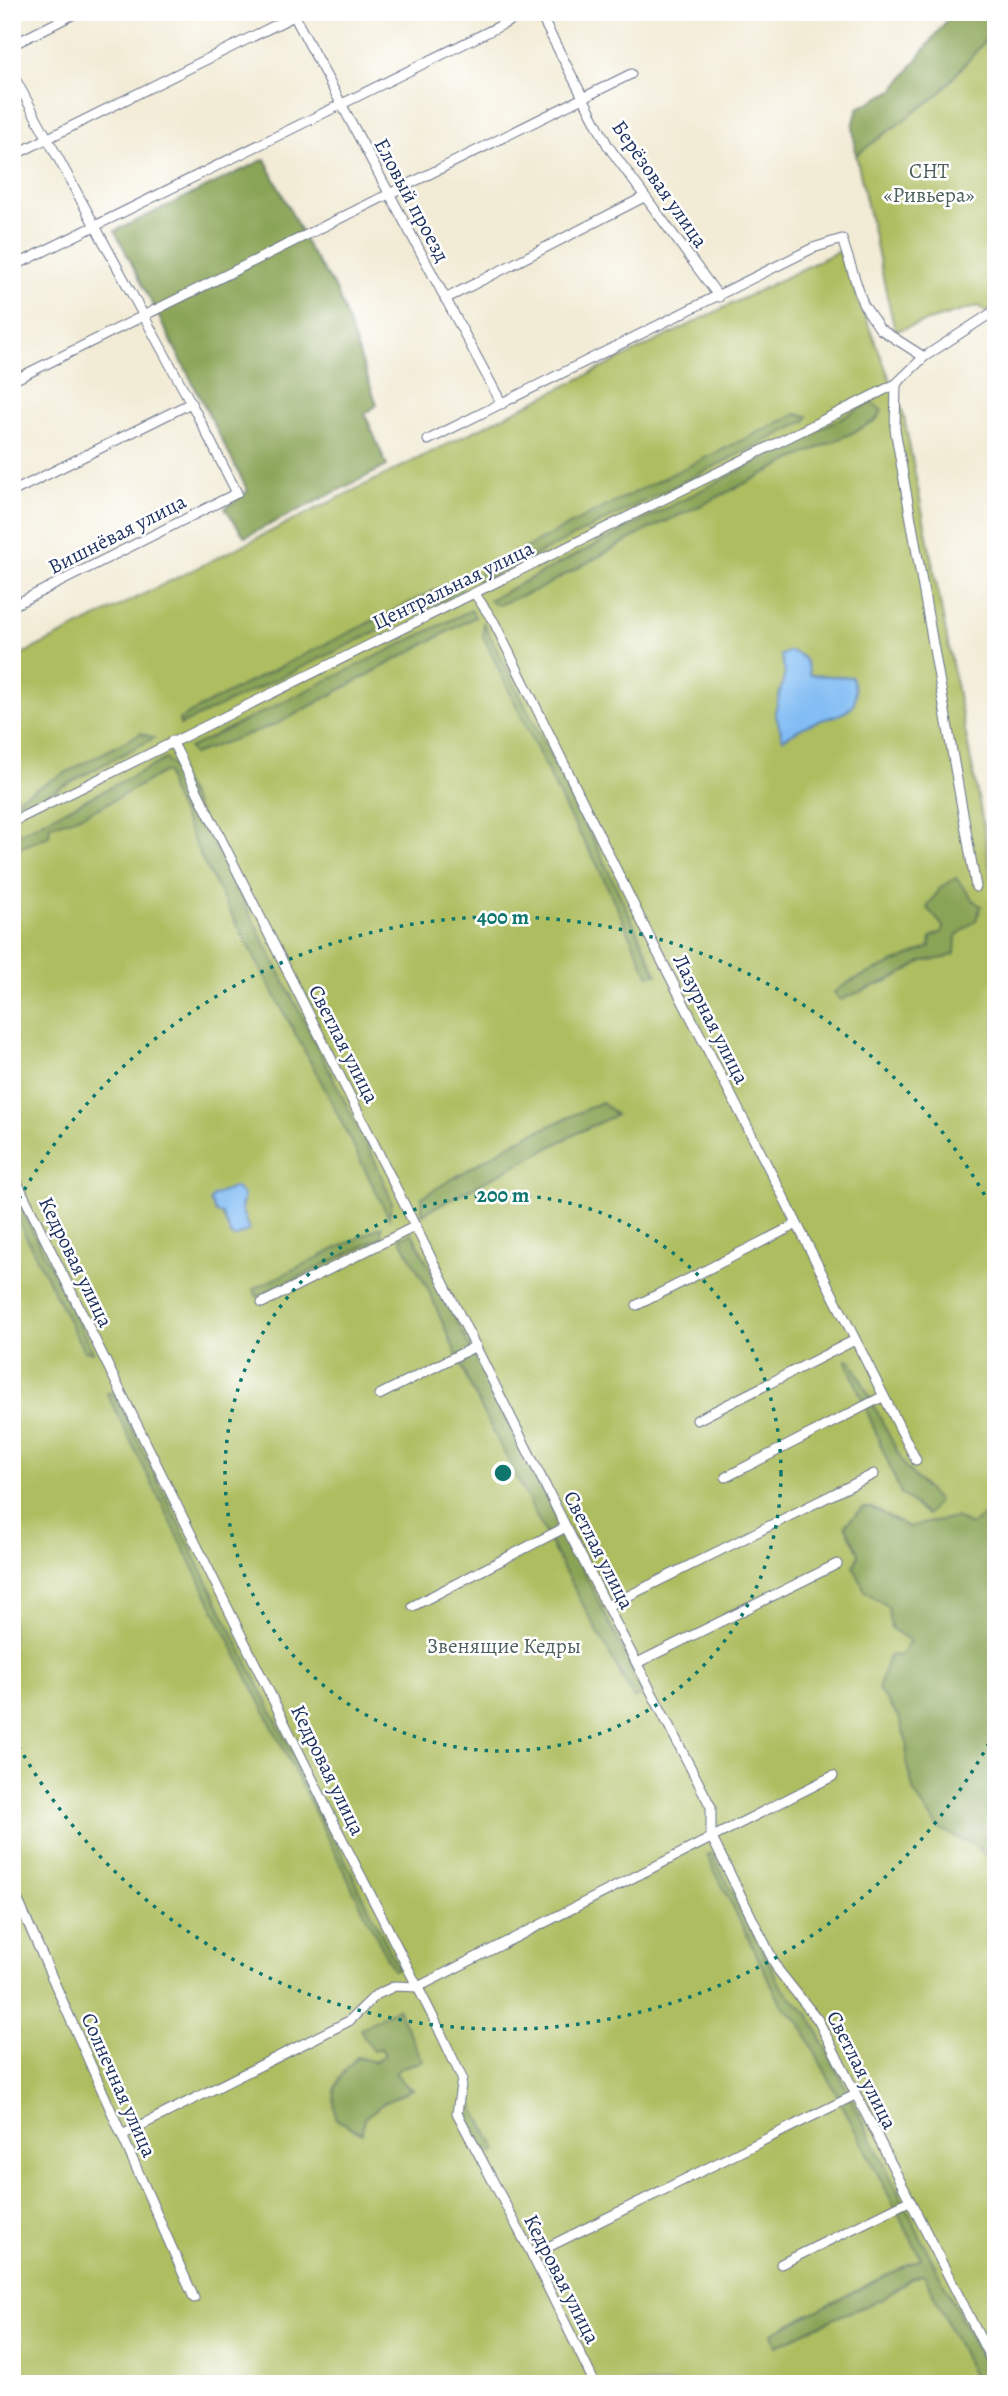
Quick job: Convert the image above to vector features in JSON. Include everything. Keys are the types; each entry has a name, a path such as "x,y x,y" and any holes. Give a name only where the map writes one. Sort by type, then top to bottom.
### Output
{"street":[{"path":"12,45 78,12"},
{"path":"12,267 528,12"},
{"name":"Берёзовая улица","path":"540,12 608,146 719,297"},
{"path":"12,156 296,14"},
{"name":"Еловый проезд","path":"296,14 341,106 502,404"},
{"path":"12,73 191,403 12,492"},
{"path":"12,381 631,74"},
{"path":"445,299 644,197"},
{"path":"428,440 813,248 842,239 863,304 880,329 924,357"},
{"name":"Центральная улица","path":"12,822 896,384 924,357 996,310"},
{"path":"896,384 895,429 976,887"},
{"name":"Вишнёвая улица","path":"12,606 237,493 191,403"},
{"name":"Лазурная улица","path":"475,594 494,622 648,934 916,1460"},
{"name":"Светлая улица","path":"172,741 566,1527 712,1807 711,1836 778,1970 818,2020 996,2369"},
{"name":"Кедровая улица","path":"12,1172 462,2078 457,2113 532,2255 595,2384"},
{"path":"637,1305 797,1224"},
{"path":"262,1303 416,1226"},
{"path":"697,1420 855,1340"},
{"path":"379,1395 476,1346"},
{"path":"726,1477 884,1396"},
{"path":"608,1606 874,1474"},
{"path":"413,1606 566,1527"},
{"path":"637,1663 837,1564"},
{"path":"122,2135 349,2021 385,1991 395,1986 418,1987 833,1776"},
{"name":"Солнечная улица","path":"12,1887 194,2298"},
{"path":"532,2255 855,2095"},
{"path":"781,2264 909,2201"}],"green space":[{"path":"953,12 996,12 996,28 939,94 856,155 853,126 858,108 894,90"},
{"name":"СНТ «Ривьера»","path":"996,28 996,307 986,312 978,306 895,331 856,155 939,94"},
{"path":"265,159 309,249 337,291 377,405 365,414 387,466 245,537 225,508 248,491 115,231"},
{"name":"Звенящие Кедры","path":"839,251 903,412 984,828 996,909 996,2384 12,2384 12,659"},
{"path":"872,402 882,411 876,420 852,433 649,529 539,589 498,605 489,600"},
{"path":"796,414 808,416 806,421 481,582 473,577 593,513"},
{"path":"449,583 459,585 463,591 180,725 179,720 219,698"},
{"path":"471,610 475,617 279,723 193,754 189,748"},
{"path":"483,622 601,855 657,974 648,975 596,862 568,814 483,636"},
{"path":"141,733 154,738 12,813 12,801"},
{"path":"166,759 178,772 375,1161 392,1202 389,1218 325,1089 203,861 171,791 167,773 163,772 94,810 50,825 49,836 12,851 12,837"},
{"path":"956,878 981,906 976,920 956,936 955,954 923,961 896,977 840,1000 834,992 851,981 930,947 931,937 942,932 943,926 927,908 941,887"},
{"path":"602,1102 616,1115 422,1214 422,1197 516,1141"},
{"path":"12,1190 93,1352 84,1351 12,1209"},
{"path":"382,1226 381,1238 257,1297 254,1289"},
{"path":"412,1233 645,1693 634,1699 470,1386 429,1291 400,1238"},
{"path":"846,1360 851,1360 905,1467 938,1501 927,1515 901,1494"},
{"path":"107,1393 114,1393 399,1969 393,1970"},
{"path":"863,1508 872,1508 908,1527 955,1517 970,1525 988,1513 996,1530 996,1859 984,1854 975,1844 937,1827 914,1792 906,1762 907,1743 899,1718 878,1690 889,1656 901,1655 910,1641 891,1628 888,1607 865,1591 854,1567 859,1553 845,1525"},
{"path":"712,1853 782,1988 810,2016 994,2384 977,2384 924,2275 911,2278 883,2299 776,2346 772,2333 921,2258 800,2023 781,2004 707,1855"},
{"path":"397,2008 423,2061 402,2067 395,2073 412,2089 384,2103 364,2118 362,2133 336,2119 336,2085 357,2057 374,2062 385,2055 381,2048 373,2051 360,2029"},
{"path":"473,2106 497,2150 483,2157 462,2117"}],"water":[{"path":"790,651 804,659 810,675 852,677 855,700 845,712 808,725 783,739 775,712 785,673 781,655"},
{"path":"235,1187 244,1196 241,1209 249,1230 236,1237 231,1236 222,1214 216,1213 210,1201 213,1196"}]}
